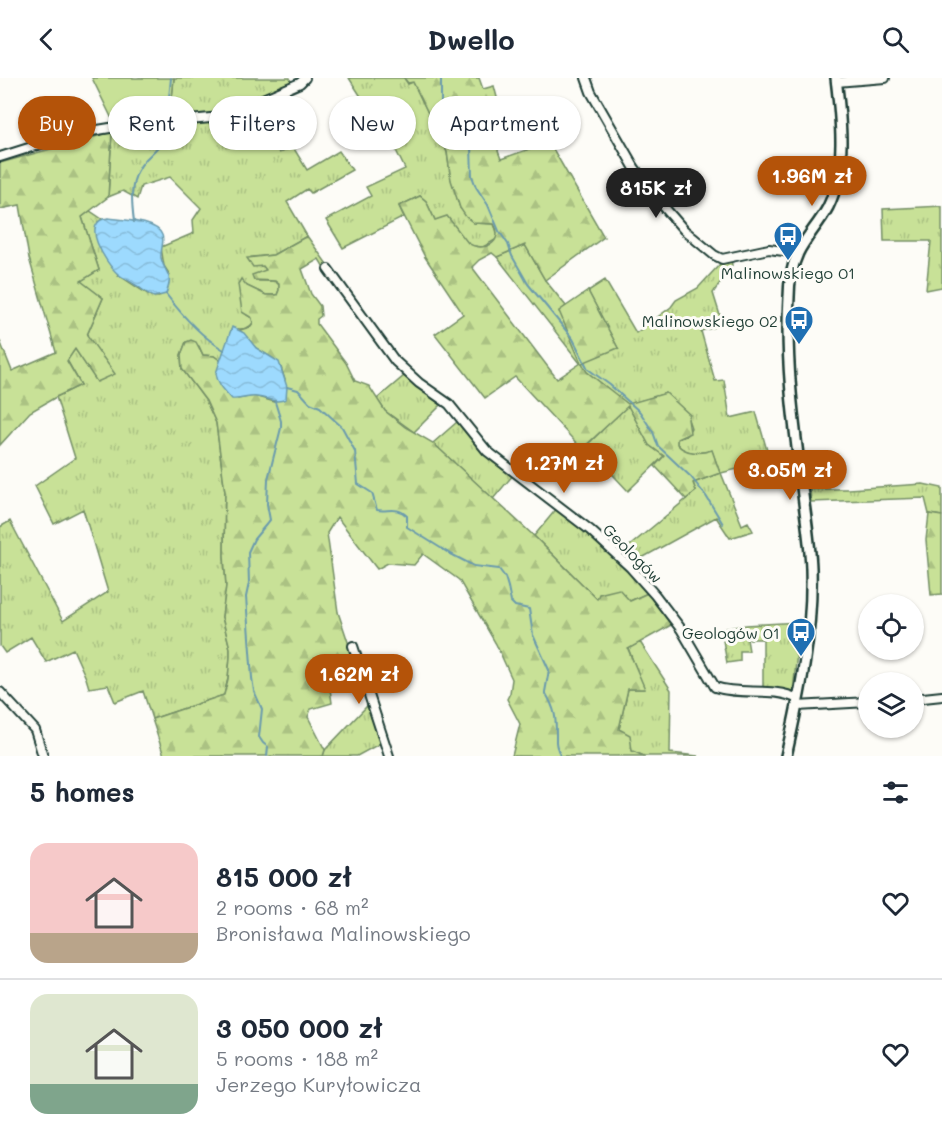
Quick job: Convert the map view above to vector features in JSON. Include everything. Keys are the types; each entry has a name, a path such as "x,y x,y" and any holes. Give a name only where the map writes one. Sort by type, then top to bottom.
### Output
{"street":[{"path":"0,157 74,134 116,127 220,117 300,83 305,78"},
{"path":"586,78 591,92 634,167 652,193 684,230 714,255 722,259 769,249 798,253"},
{"path":"786,756 798,702 807,642 811,573 789,382 788,299 790,284 798,253 815,230 829,205 836,184 841,142 836,80 885,78"},
{"name":"Geologów","path":"328,269 395,362 419,383 449,404 487,451 596,535 630,567 681,629 715,687 724,690 789,695 798,702 858,702"},
{"path":"353,646 389,756"},
{"path":"0,692 35,730 43,756"},
{"path":"924,698 942,696"}],"green space":[{"path":"92,78 174,78 172,96 108,96 108,111"},
{"path":"174,78 290,78 291,82 258,96 209,96 209,114 197,115 197,96 172,96"},
{"path":"349,78 404,78 408,84 413,82 428,113 428,150 446,150 460,208 474,223 494,224 498,234 497,239 483,247 472,246 435,220 426,201 420,196 399,206 404,217 343,248 326,220 371,196 366,187 405,169 396,150 416,150 416,96 361,96"},
{"path":"404,78 479,78 483,89 494,86 497,96 428,96 428,113 413,82 408,83"},
{"path":"209,122 209,150 278,150 279,153 295,150 307,170 339,151 352,170 311,193 307,189 287,202 307,236 273,255 252,257 264,266 266,271 261,273 259,281 275,281 279,285 279,290 277,295 266,295 247,286 247,315 252,318 253,323 244,329 232,328 221,361 214,356 203,355 199,346 186,342 181,355 182,369 206,401 216,423 225,492 226,586 222,617 230,657 224,695 152,719 143,691 115,702 108,685 89,688 73,649 46,662 31,637 5,653 0,646 0,527 10,521 63,621 108,592 83,509 54,524 35,486 75,458 56,397 81,385 67,360 75,349 97,381 87,335 103,298 80,281 99,270 82,217 90,211 102,219 98,222 118,275 144,292 159,297 170,275 164,266 161,247 194,233 193,220 201,208 170,177 141,186 137,199 123,191 108,197 111,150 197,150 197,123"},
{"path":"108,133 108,150 111,150 108,197 82,217 99,270 81,281 103,298 87,335 115,374 97,382 75,349 67,361 81,385 30,412 0,445 0,341 12,371 56,352 29,258 20,205 0,209 0,163 47,150 96,150 96,136"},
{"path":"446,150 498,150 501,159 526,150 554,150 604,237 545,280 525,245 497,257 492,253 472,267 557,379 581,363 559,311 588,291 618,348 582,363 587,372 628,404 666,393 690,415 688,419 690,433 677,439 677,444 684,450 693,452 712,450 720,473 693,483 696,491 686,499 655,466 664,456 649,445 628,406 582,449 515,377 485,398 435,334 463,314 425,257 399,206 420,196 426,201 435,220 447,216 468,243 480,247 495,241 497,231 494,224 474,223 460,208 451,180"},
{"path":"942,206 942,287 926,290 931,241 884,241 883,209"},
{"path":"307,236 329,267 325,269 319,259 302,269 311,294 320,306 321,316 317,319 317,324 346,363 355,381 369,386 385,411 405,427 433,443 534,536 597,599 599,594 619,589 630,601 650,592 673,624 628,649 645,689 628,689 619,729 630,735 632,751 644,756 512,756 520,724 507,699 512,679 496,644 459,580 423,554 414,565 388,563 377,569 337,517 327,533 338,612 352,654 326,660 332,703 311,709 308,717 325,750 323,756 164,756 152,719 224,695 230,657 222,617 226,586 225,492 216,423 206,401 182,369 181,355 186,342 191,340 196,342 203,355 214,356 221,361 219,365 238,399 254,396 275,402 285,380 281,367 274,359 256,348 240,330 250,327 253,323 252,318 242,312 238,284 241,279 247,286 266,295 277,295 279,284 275,281 254,280 252,275 266,270 263,266 253,267 247,258 273,255"},
{"path":"525,245 545,280 566,306 559,312 618,348 588,291 605,280 636,333 671,307 676,300 698,288 721,263 731,259 732,265 713,293 723,325 701,331 715,381 724,380 730,418 756,412 770,461 721,473 742,525 748,522 753,531 730,538 716,517 631,564 621,553 696,491 693,483 720,473 712,451 689,452 677,444 677,439 686,436 691,428 688,419 666,393 628,405 587,372 497,257"},
{"path":"404,376 441,405 414,432 385,411 377,399"},
{"path":"628,405 649,445 664,456 628,491 586,446"},
{"path":"457,422 492,458 514,474 493,499 433,443"},
{"path":"923,484 942,488 942,516 929,514 925,498 811,502 810,489"},
{"path":"558,507 605,544 650,592 630,601 597,599 534,536"},
{"path":"929,514 942,516 942,594 931,595 926,540"},
{"path":"800,622 793,692 763,687 763,639 747,639 749,651 740,651 740,661 727,663 721,629"},
{"path":"640,642 671,690 670,753 698,756 644,756 632,751 619,729 628,689 644,689 628,648"},
{"path":"368,705 381,743 357,756 323,756 325,750"}],"water":[{"path":"109,218 138,222 159,230 163,238 161,258 169,278 166,294 151,296 120,275 107,261 97,243 95,234 96,226 100,221"},
{"path":"232,327 244,333 256,348 279,362 287,387 286,399 275,401 254,397 232,399 222,387 216,373"}],"waterway":[{"path":"169,96 171,78"},
{"path":"441,78 441,104 444,116 451,126 462,133 471,146 472,176 476,187 488,205 499,231 528,284 573,339 588,369 640,412 653,432 658,446 691,477 723,524"},
{"path":"134,222 132,197 134,181 140,166 155,150"},
{"path":"166,294 192,325 224,350"},
{"path":"287,387 298,390 310,403 320,407 342,427 355,451 358,484 372,493 377,510 400,511 407,516 407,527 447,552 474,566 499,569 505,577 511,602 515,606 529,609 533,635 549,670 545,692 554,711 556,744 560,756"},
{"path":"267,756 268,747 259,737 262,709 254,691 252,678 246,597 249,583 248,552 254,539 270,520 267,504 268,479 281,428 275,402"}],"place":[{"name":"Malinowskiego 01","path":"788,262"},
{"name":"Malinowskiego 02","path":"799,346"},
{"name":"Geologów 01","path":"801,658"}]}
